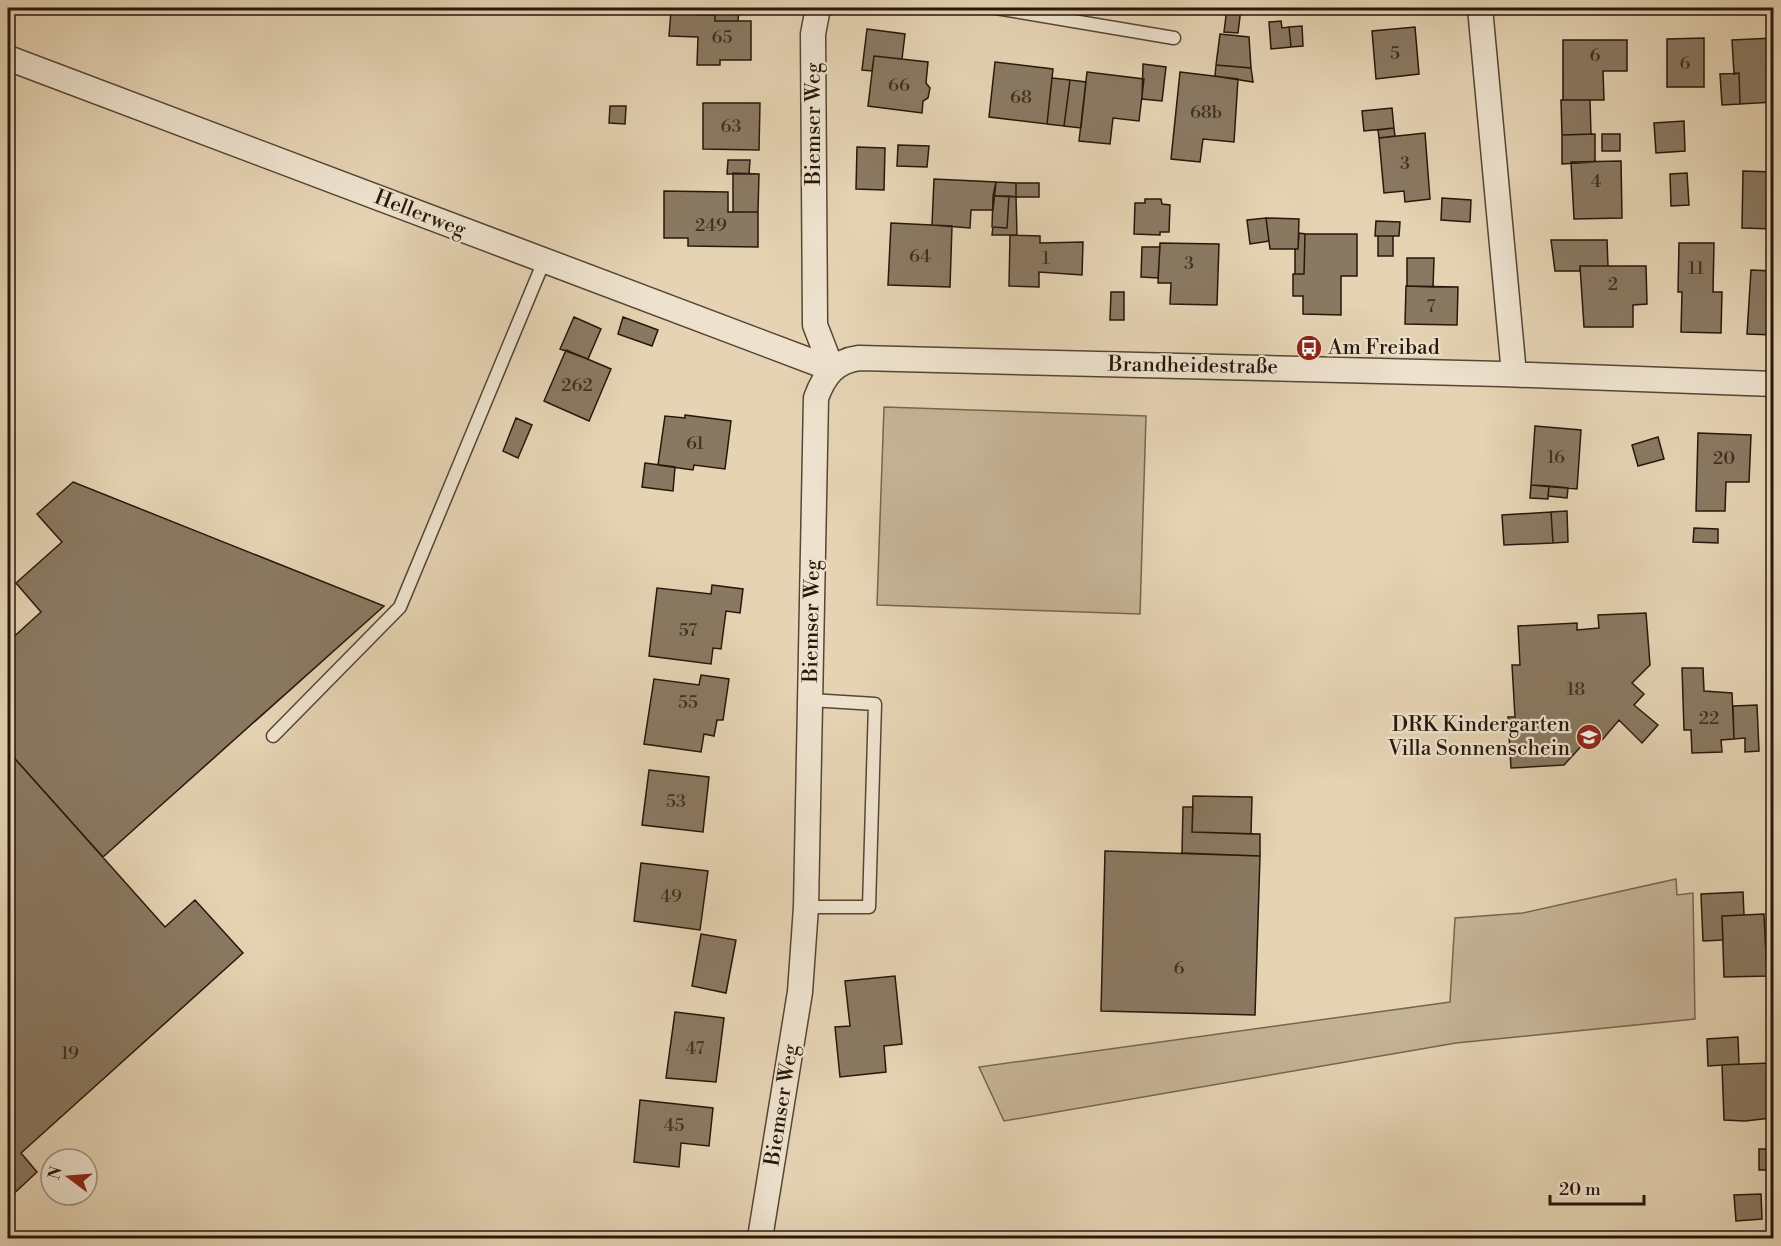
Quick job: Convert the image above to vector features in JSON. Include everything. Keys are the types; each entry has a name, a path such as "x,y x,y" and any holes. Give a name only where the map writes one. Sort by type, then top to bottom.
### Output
{"street":[{"name":"Biemser Weg","path":"760,1239 800,992 806,907 816,398 822,381 832,369 815,325 813,34 818,8"},
{"path":"1480,8 1514,374"},
{"name":"Hellerweg","path":"8,58 832,369"},
{"name":"Brandheidestraße","path":"832,369 845,359 859,358 1514,374 1773,384"}],"lane":[{"path":"996,8 1174,38"},
{"path":"273,736 400,607 544,261"},
{"path":"806,907 869,907 875,704 811,700"}],"shaded area":[{"path":"884,407 1146,416 1140,614 877,605"},
{"path":"1676,879 1677,895 1693,893 1695,1019 1456,1043 1004,1121 979,1067 1450,1002 1455,918 1523,913"}],"building":[{"path":"579,8 597,8 596,12"},
{"path":"696,8 739,8 738,21 715,21 715,15 698,15"},
{"path":"1227,8 1241,8 1238,33 1224,32"},
{"path":"1385,8 1412,8 1411,12 1385,10"},
{"path":"698,9 698,15 715,15 715,21 751,21 751,60 720,60 720,65 697,65 698,37 669,36 671,11"},
{"path":"1281,21 1282,28 1289,27 1291,47 1271,49 1269,22"},
{"path":"1302,26 1303,46 1291,47 1289,27"},
{"path":"1415,27 1419,74 1376,79 1372,31"},
{"path":"867,29 905,34 902,59 874,56 872,71 862,70"},
{"path":"1220,34 1249,37 1251,68 1216,65"},
{"path":"1704,38 1704,87 1667,87 1667,39"},
{"path":"1774,38 1774,102 1740,104 1739,73 1734,74 1732,40"},
{"path":"1563,40 1627,40 1627,71 1603,71 1604,100 1563,100"},
{"path":"874,56 928,62 926,83 930,88 928,98 923,101 922,113 868,106"},
{"path":"995,62 1053,69 1047,124 989,117"},
{"path":"1143,64 1166,67 1162,101 1142,99"},
{"path":"1216,65 1251,68 1253,82 1215,76"},
{"path":"1087,72 1144,79 1139,121 1113,118 1110,144 1079,141"},
{"path":"1180,72 1238,79 1234,142 1203,139 1200,162 1171,159"},
{"path":"1739,73 1740,104 1722,105 1720,74"},
{"path":"1052,78 1070,80 1064,126 1047,124"},
{"path":"1070,80 1086,82 1081,128 1064,126"},
{"path":"1561,100 1590,100 1591,134 1562,135"},
{"path":"703,103 760,103 759,150 703,149"},
{"path":"610,106 626,106 625,124 609,123"},
{"path":"1392,108 1394,128 1364,131 1362,111"},
{"path":"1684,121 1685,151 1656,153 1654,123"},
{"path":"1394,128 1395,136 1379,138 1378,130"},
{"path":"1425,133 1430,199 1405,202 1404,191 1384,193 1379,138"},
{"path":"1595,134 1595,162 1562,164 1562,135"},
{"path":"1602,134 1620,134 1620,151 1602,151"},
{"path":"898,145 929,146 927,167 897,166"},
{"path":"857,147 885,148 884,190 856,189"},
{"path":"728,160 750,160 749,174 727,174"},
{"path":"1621,161 1622,218 1574,219 1571,162"},
{"path":"1743,171 1774,172 1774,229 1742,228"},
{"path":"733,173 759,174 758,212 733,212"},
{"path":"1687,173 1689,205 1671,206 1670,174"},
{"path":"934,179 996,182 993,210 971,210 970,228 932,225"},
{"path":"996,182 1016,183 1016,197 993,196"},
{"path":"1016,183 1039,183 1039,197 1016,197"},
{"path":"664,191 728,192 728,212 758,212 758,247 688,246 688,238 664,238"},
{"path":"993,196 1009,196 1007,228 992,227"},
{"path":"1009,196 1016,197 1017,235 992,235 993,227 1007,228"},
{"path":"1442,198 1471,200 1470,222 1441,220"},
{"path":"1145,199 1161,199 1162,204 1170,205 1169,232 1160,232 1160,235 1134,234 1135,203 1145,203"},
{"path":"1266,218 1269,241 1250,244 1247,220"},
{"path":"1266,218 1299,219 1298,249 1270,249"},
{"path":"1376,221 1400,222 1399,236 1375,236"},
{"path":"891,223 952,226 950,287 888,285"},
{"path":"1299,233 1305,234 1304,274 1295,274 1295,249 1298,249"},
{"path":"1305,234 1357,234 1357,276 1341,276 1341,315 1303,314 1303,296 1293,296 1293,274 1304,274"},
{"path":"1010,235 1040,236 1040,243 1083,242 1082,275 1039,272 1039,287 1009,286"},
{"path":"1378,236 1393,236 1393,256 1378,256"},
{"path":"1551,240 1607,240 1608,266 1580,266 1580,271 1555,271"},
{"path":"1160,243 1219,244 1217,305 1170,304 1171,283 1158,283"},
{"path":"1679,243 1714,243 1713,292 1722,292 1721,333 1681,332 1682,292 1678,292"},
{"path":"1142,247 1160,247 1158,278 1141,277"},
{"path":"1407,258 1434,258 1433,287 1407,286"},
{"path":"1580,266 1646,266 1647,304 1633,305 1633,327 1584,327"},
{"path":"1751,270 1774,271 1774,335 1747,334"},
{"path":"1406,286 1458,287 1457,325 1405,324"},
{"path":"1111,292 1124,292 1124,320 1110,320"},
{"path":"574,317 601,329 588,359 560,349"},
{"path":"623,317 658,330 652,346 618,334"},
{"path":"566,350 611,369 589,421 544,401"},
{"path":"685,415 731,421 725,469 694,465 693,470 658,465 665,416 685,418"},
{"path":"516,418 532,425 518,458 503,451"},
{"path":"1535,426 1581,430 1577,489 1531,485"},
{"path":"1698,433 1751,435 1749,482 1726,482 1725,511 1696,511"},
{"path":"1658,437 1664,459 1638,466 1632,445"},
{"path":"645,463 675,467 673,491 642,487"},
{"path":"73,482 384,606 103,857 8,751 8,642 41,612 16,583 62,542 37,514"},
{"path":"1531,485 1549,486 1548,499 1530,498"},
{"path":"1549,486 1568,488 1567,498 1548,496"},
{"path":"1567,511 1568,542 1553,543 1551,512"},
{"path":"1551,512 1553,543 1504,545 1502,515"},
{"path":"1694,528 1718,529 1718,543 1693,542"},
{"path":"712,585 743,589 740,613 726,611 721,649 713,648 711,664 649,656 657,588 711,594"},
{"path":"1646,613 1650,665 1632,683 1644,694 1634,705 1658,725 1642,743 1619,720 1602,740 1586,741 1564,765 1511,768 1508,717 1515,717 1512,665 1520,665 1518,626 1577,623 1577,630 1599,628 1598,615"},
{"path":"1682,668 1703,668 1704,691 1732,693 1734,739 1721,740 1722,752 1692,753 1691,730 1684,730"},
{"path":"701,675 729,679 723,720 717,720 714,736 704,734 701,752 644,744 654,679 699,685"},
{"path":"1757,705 1759,751 1745,752 1745,738 1734,739 1733,706"},
{"path":"8,751 165,927 195,900 243,953 21,1153 37,1172 8,1199"},
{"path":"649,770 709,777 703,832 642,825"},
{"path":"1193,796 1252,797 1251,834 1192,832"},
{"path":"1183,807 1193,807 1192,832 1260,834 1260,856 1182,853"},
{"path":"1105,851 1260,856 1255,1015 1101,1011"},
{"path":"641,863 708,871 700,930 634,921"},
{"path":"1743,892 1744,915 1722,916 1723,940 1703,941 1701,894"},
{"path":"1764,914 1767,976 1724,977 1722,916"},
{"path":"701,934 736,940 726,993 692,986"},
{"path":"895,976 902,1044 884,1046 886,1072 840,1077 835,1027 850,1026 845,981"},
{"path":"675,1012 724,1018 716,1082 666,1078"},
{"path":"1738,1037 1739,1064 1708,1066 1707,1039"},
{"path":"1769,1063 1771,1118 1745,1121 1724,1120 1722,1065"},
{"path":"640,1100 713,1108 709,1146 681,1143 679,1167 634,1162"},
{"path":"1759,1149 1774,1149 1774,1170 1759,1170"},
{"path":"1761,1194 1762,1219 1736,1221 1734,1195"},
{"path":"624,1233 683,1235 683,1238 624,1238"}],"place":[{"name":"Am Freibad","path":"1309,348"},
{"name":"DRK Kindergarten Villa Sonnenschein","path":"1589,737"}]}
